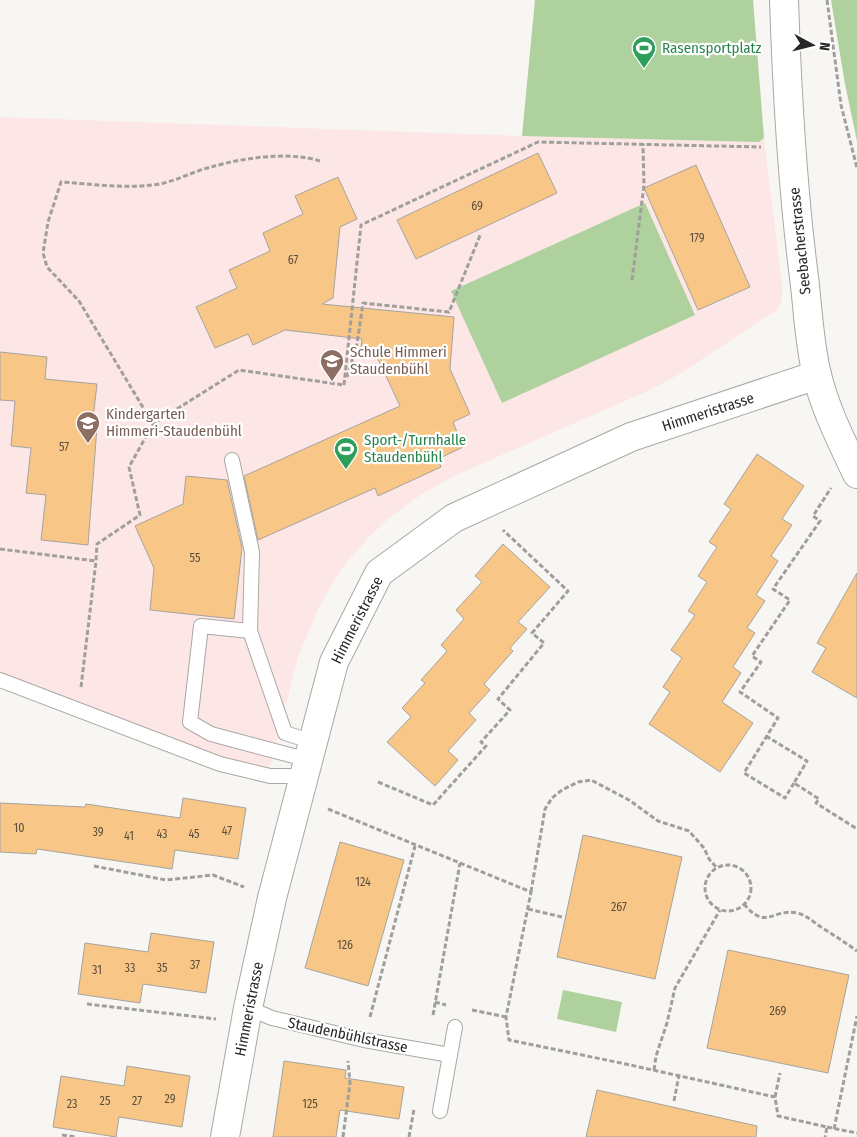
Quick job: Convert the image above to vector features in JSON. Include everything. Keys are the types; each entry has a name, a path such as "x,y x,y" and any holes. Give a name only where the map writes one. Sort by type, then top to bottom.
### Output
{"street":[{"name":"Seebacherstrasse","path":"784,0 787,94 800,246 817,375 831,417 845,479"},
{"name":"Himmeristrasse","path":"225,1137 248,1008 272,898 334,662 379,573 454,518 631,437 817,375"}],"lane":[{"path":"232,460 252,552 250,631 286,733 309,759"},
{"path":"250,631 200,626 190,722 211,734 309,759"},
{"path":"0,680 220,764 270,776 309,759"},
{"name":"Staudenbühlstrasse","path":"248,1008 272,1018 364,1040 450,1055"},
{"path":"440,1111 455,1027"}],"path":[{"path":"826,0 842,105 857,168"},
{"path":"344,385 360,225 538,142 770,147"},
{"path":"632,280 644,185 643,144"},
{"path":"153,424 79,301 47,268 43,253 48,222 61,182 133,186 164,183 211,167 251,158 307,157 320,161"},
{"path":"344,385 357,344 363,302 449,312 481,233"},
{"path":"78,710 97,544 140,515 129,467 153,424 239,370 344,385"},
{"path":"766,736 807,761 785,798 744,773 766,736 778,718 740,692 761,662 752,656 790,600 773,589 820,521 813,516 845,479"},
{"path":"378,782 433,805 486,746 482,742 510,710 498,699 544,644 532,632 568,591 499,526"},
{"path":"0,549 96,561"},
{"path":"716,867 708,859 704,848 689,831 658,821 629,800 592,780 578,782 562,790 552,798 545,808 528,909 506,1017 509,1040 775,1097"},
{"path":"794,783 819,798 816,803 857,829"},
{"path":"322,807 531,892"},
{"path":"369,1021 415,846"},
{"path":"435,1002 460,863"},
{"path":"726,864 736,865 745,871 751,880 752,891 748,901 744,904 740,908 730,911 720,910 711,904 706,896 705,885 708,875 716,867 726,864"},
{"path":"94,866 166,880 213,875 245,887"},
{"path":"744,904 758,917 768,918 788,913 798,913 808,917 857,950"},
{"path":"528,909 562,917"},
{"path":"654,1070 656,1056 676,988 720,910"},
{"path":"87,1004 224,1020"},
{"path":"834,1128 857,1016"},
{"path":"344,1137 350,1083 350,1067 346,1053"},
{"path":"780,1073 775,1097 778,1116 857,1133"},
{"path":"674,1100 679,1075"},
{"path":"409,1137 411,1125"},
{"path":"825,1137 827,1127"},
{"path":"62,1135 77,1137"}],"shaded area":[{"name":"Schule Himmeri Staudenbühl","path":"535,0 753,0 764,138 782,284 782,301 777,310 678,375 650,390 452,477 422,494 388,519 347,562 319,607 298,657 270,768 225,759 0,673 0,117 522,136"}],"green space":[{"name":"Rasensportplatz","path":"535,0 753,0 764,138 759,142 522,136"},
{"path":"831,0 857,0 857,141 845,84"},
{"path":"645,203 695,315 502,403 451,291"},
{"path":"563,990 622,1002 616,1032 557,1019"}],"building":[{"path":"538,153 557,193 416,259 397,220"},
{"path":"696,165 750,287 698,310 644,188"},
{"path":"338,177 357,219 340,227 333,298 322,304 454,317 450,369 470,414 453,422 463,447 438,459 441,467 378,496 375,488 258,540 244,476 400,406 377,357 360,355 362,339 285,330 253,345 248,334 215,348 196,307 237,288 229,270 270,251 263,233 303,214 295,196"},
{"path":"0,352 47,357 45,379 97,384 93,418 97,427 88,545 41,540 46,495 26,493 31,448 11,446 15,401 0,400"},
{"path":"757,454 804,486 782,519 792,525 771,556 778,561 756,595 765,601 747,628 755,633 733,667 741,673 722,702 753,723 720,772 649,724 670,692 663,687 682,658 671,650 695,615 688,611 707,582 698,576 717,547 709,542 731,509 724,504"},
{"path":"186,476 227,480 242,548 234,619 150,610 154,568 135,526 183,504"},
{"path":"503,544 550,587 518,622 527,629 510,648 513,651 484,684 490,690 469,713 476,720 448,751 458,760 435,786 387,742 411,717 402,708 425,683 421,680 447,651 441,645 464,619 456,610 482,582 475,576"},
{"path":"857,573 857,698 812,672 826,648 817,643"},
{"path":"183,798 246,808 238,859 175,850 172,869 37,849 36,854 0,852 0,803 85,807 86,804 180,818"},
{"path":"583,835 682,857 655,979 557,957"},
{"path":"340,842 404,860 368,986 305,968"},
{"path":"151,933 214,942 206,993 143,984 140,1003 78,994 85,943 148,952"},
{"path":"728,950 849,975 828,1073 707,1048"},
{"path":"284,1061 346,1070 345,1078 404,1087 399,1119 340,1110 336,1137 273,1137"},
{"path":"127,1066 190,1076 182,1127 119,1117 116,1137 53,1127 61,1076 124,1086"},
{"path":"597,1090 757,1126 756,1137 586,1137"}],"place":[{"name":"Rasensportplatz","path":"644,69"},
{"name":"Schule Himmeri Staudenbühl","path":"332,382"},
{"name":"Kindergarten Himmeri-Staudenbühl","path":"88,444"},
{"name":"Sport-/Turnhalle Staudenbühl","path":"346,470"}]}
